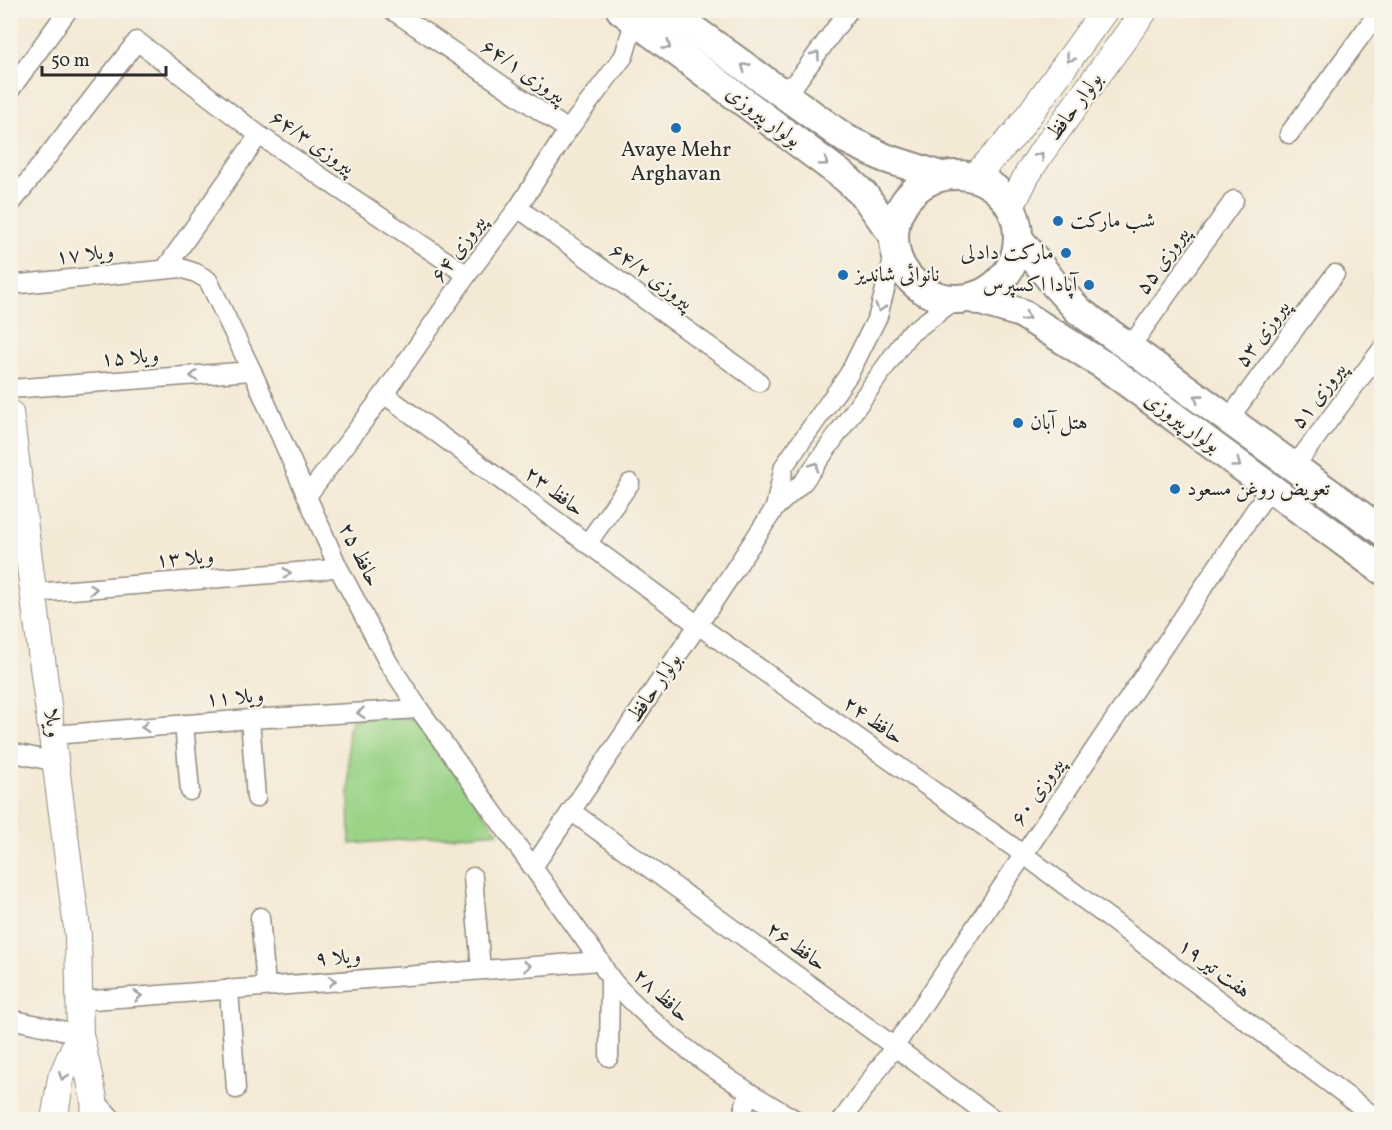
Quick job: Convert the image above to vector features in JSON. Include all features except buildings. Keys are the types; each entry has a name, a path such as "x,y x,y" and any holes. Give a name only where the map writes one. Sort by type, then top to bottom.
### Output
{"main road":[{"name":"بولوار پیروزی","path":"666,10 846,139 885,158 941,176"},
{"name":"بولوار پیروزی","path":"627,16 847,179 865,196 894,244"},
{"path":"958,174 974,177 989,184 1002,194 1011,207 1019,238 1016,255 1010,270 986,292 963,299 938,297 923,290 910,280 901,267 894,244 896,219 908,198 926,182 941,176 958,174"},
{"name":"بولوار پیروزی","path":"1019,238 1055,285 1079,311 1382,531"},
{"name":"بولوار پیروزی","path":"963,299 1020,313 1105,366 1382,570"}],"street":[{"path":"10,90 68,10"},
{"name":"پیروزی ۶۴/۱","path":"392,10 568,130"},
{"path":"776,88 795,84 849,10"},
{"name":"بولوار حافظ","path":"974,177 1015,134 1105,10"},
{"name":"بولوار حافظ","path":"1011,207 1041,153 1145,10"},
{"path":"1289,134 1380,10"},
{"name":"پیروزی ۶۴","path":"307,496 384,394 467,275 518,208 568,130 624,56 627,16"},
{"name":"پیروزی ۶۴/۳","path":"10,205 137,41 259,135 467,275"},
{"path":"165,269 259,135"},
{"name":"پیروزی ۵۵","path":"1124,345 1138,336 1234,200"},
{"name":"پیروزی ۶۴/۲","path":"518,208 759,382"},
{"path":"775,508 784,466 849,374 878,316 894,244"},
{"name":"حافظ ۲۵","path":"165,269 181,268 208,280 252,371 338,567 388,662 419,709 533,867"},
{"name":"ویلا ۱۷","path":"10,285 165,269"},
{"name":"پیروزی ۵۳","path":"1228,420 1335,274"},
{"path":"775,508 804,481 908,335 963,299"},
{"name":"پیروزی ۵۱","path":"1289,464 1303,455 1382,349"},
{"name":"ویلا ۱۵","path":"10,389 252,371"},
{"name":"حافظ ۲۳","path":"384,394 698,625"},
{"name":"ویلا","path":"10,413 15,482 34,593 78,936 80,1034 94,1109"},
{"path":"587,544 630,483"},
{"name":"پیروزی ۶۰","path":"842,1119 895,1046 1270,488"},
{"name":"بولوار حافظ","path":"533,867 775,508"},
{"name":"ویلا ۱۳","path":"34,593 190,582 338,567"},
{"name":"حافظ ۲۴","path":"698,625 1023,854"},
{"name":"ویلا ۱۱","path":"53,735 250,719 419,709"},
{"path":"250,719 256,798"},
{"path":"183,724 190,791"},
{"path":"10,752 57,762"},
{"name":"حافظ ۲۶","path":"571,811 995,1119"},
{"name":"هفت تیر ۱۹","path":"1023,854 1379,1119"},
{"name":"حافظ ۲۸","path":"533,867 600,961 610,980 670,1037 748,1093 796,1119"},
{"path":"473,877 481,969"},
{"path":"260,917 266,986"},
{"name":"ویلا ۹","path":"80,1001 600,961"},
{"path":"609,1057 610,980"},
{"path":"229,989 236,1089"},
{"path":"10,1020 80,1034"},
{"name":"ویلا","path":"54,1119 61,1078 80,1034"},
{"path":"741,1119 748,1093"},
{"path":"94,1109 113,1119"}],"green space":[{"path":"412,718 420,725 498,832 350,844 348,729 353,719"}],"place":[{"name":"Avaye Mehr Arghavan","path":"676,128"},
{"name":"شب مارکت","path":"1058,221"},
{"name":"مارکت دادلی","path":"1066,253"},
{"name":"نانوائی شاندیز","path":"843,275"},
{"name":"آپادا اکسپرس","path":"1089,285"},
{"name":"هتل آبان","path":"1018,423"},
{"name":"تعویض روغن مسعود","path":"1175,489"}]}
